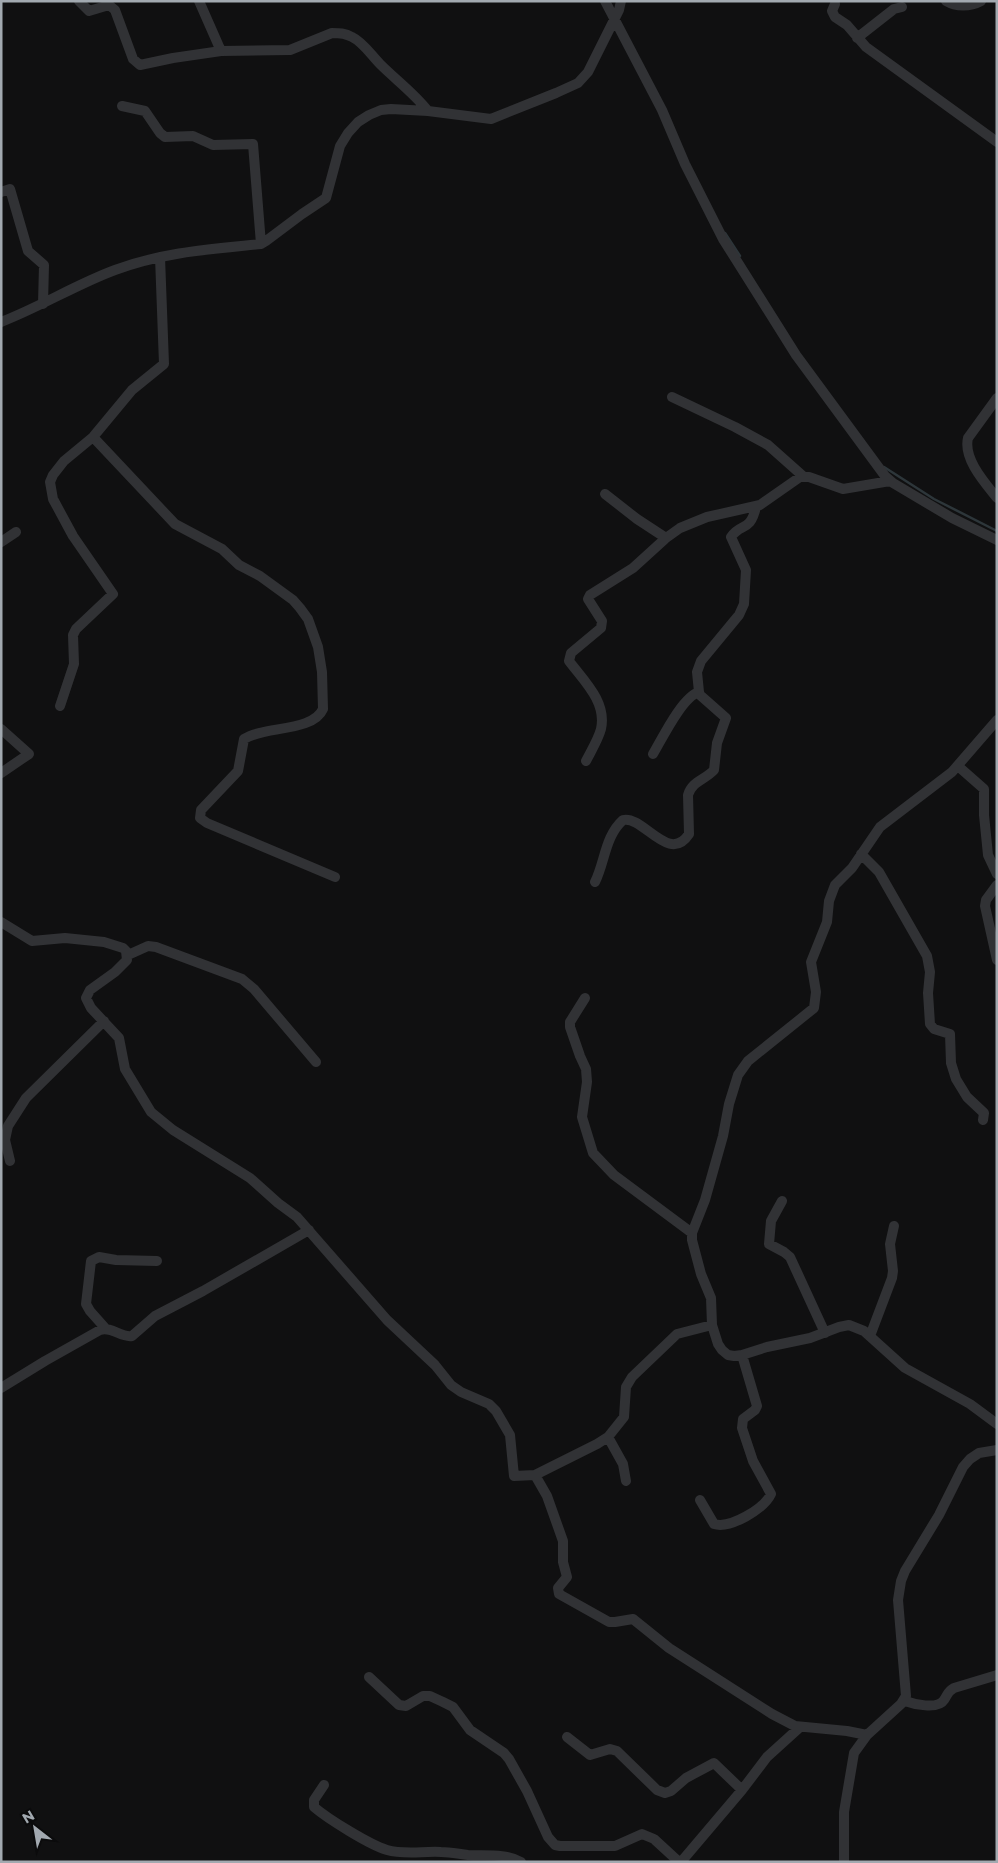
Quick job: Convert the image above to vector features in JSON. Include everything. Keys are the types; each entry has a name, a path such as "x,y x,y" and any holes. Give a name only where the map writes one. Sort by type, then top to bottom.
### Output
{"street":[{"path":"79,1 89,11 109,5 112,6 133,59 140,64 221,51 290,50 332,33 340,33 358,41 380,64 414,94 428,111"},
{"path":"199,1 221,51"},
{"path":"606,1 618,12 688,171 724,239 796,355 890,481 952,518 997,540"},
{"path":"946,1 956,6 976,4 981,1"},
{"path":"834,4 832,11 834,17 847,25 871,51 997,142"},
{"path":"857,38 894,9 902,7"},
{"path":"1,322 44,304 104,274 126,266 188,251 261,244 326,198 340,146 358,122 381,110 391,108 491,119 559,92 578,83 588,72 618,12"},
{"path":"122,106 145,110 160,133 165,137 193,136 213,145 253,144 261,244"},
{"path":"1,192 10,189 28,251 44,265 44,304"},
{"path":"60,706 74,664 73,635 76,629 113,594 73,536 53,499 50,482 69,456 93,437 132,390 164,364 160,257"},
{"path":"672,397 768,445 804,477 843,489 890,481"},
{"path":"997,398 968,438 966,445 976,469 997,498"},
{"path":"93,437 175,524 222,549 239,565 260,576 293,600 308,619 318,646 322,672 323,709 321,715 289,728 258,732 244,739 238,771 201,810 200,818 207,823 335,877"},
{"path":"586,761 601,729 601,711 592,692 569,662 569,657 571,653 601,628 602,621 588,599 590,596 633,568 666,538 694,522 728,512 756,507 795,479 804,477"},
{"path":"604,494 666,538"},
{"path":"595,882 603,864 605,849 618,824 623,820 632,820 666,842 680,842 686,839 689,834 688,795 695,783 714,770 717,743 726,718 698,692 698,672 701,661 739,615 744,604 746,570 731,537 750,523 756,507"},
{"path":"1,542 16,532"},
{"path":"653,754 676,714 692,695 698,692"},
{"path":"997,720 959,766 886,822 849,872 835,885 831,892 827,922 811,962 816,992 814,1008 748,1061 738,1075 705,1200 692,1233 699,1267 711,1298 712,1324 722,1350 728,1355 742,1355 767,1347 810,1338 839,1327 849,1325 857,1327 870,1336 905,1368 970,1404 997,1424"},
{"path":"1,729 29,754 1,773"},
{"path":"959,766 984,789 984,815 988,855 997,874"},
{"path":"861,854 879,872 927,956 930,972 928,999 930,1024 934,1030 950,1034 953,1071 967,1097 984,1113 983,1120"},
{"path":"997,884 986,900 985,906 997,960"},
{"path":"1,922 32,941 65,938 104,942 122,948 128,955"},
{"path":"128,955 148,946 156,947 242,979 254,989 316,1062"},
{"path":"128,955 127,960 119,969 87,994 88,1003 119,1038 125,1069 152,1112 173,1130 250,1178 309,1230 387,1320 432,1362 456,1389 489,1404 496,1410 510,1435 514,1476 535,1475 608,1437 624,1417 626,1387 632,1377 677,1334 712,1324"},
{"path":"585,998 570,1022 570,1027 586,1069 587,1082 582,1117 593,1153 614,1175 692,1233"},
{"path":"10,1161 5,1140 8,1126 26,1098 104,1021"},
{"path":"782,1201 770,1221 768,1241 769,1244 790,1257 825,1333"},
{"path":"870,1336 892,1278 890,1244 894,1226"},
{"path":"157,1261 116,1260 98,1257 91,1261 86,1304 106,1329 128,1337 132,1336 155,1316 203,1291 309,1230"},
{"path":"1,1388 44,1361 106,1329"},
{"path":"700,1500 714,1524 722,1525 736,1522 748,1515 768,1499 771,1494 753,1460 742,1428 741,1423 743,1419 755,1410 757,1406 742,1355"},
{"path":"608,1437 621,1458 626,1481"},
{"path":"844,1862 844,1812 852,1759 857,1746 905,1701 907,1692 898,1600 901,1581 939,1515 963,1467 979,1453 997,1450"},
{"path":"535,1475 547,1496 563,1541 563,1562 567,1577 558,1588 559,1594 609,1622 633,1618 669,1648 772,1714 799,1728 840,1730 867,1735"},
{"path":"905,1701 922,1706 939,1704 943,1702 947,1694 954,1688 997,1675"},
{"path":"369,1676 399,1705 406,1706 423,1696 430,1696 453,1707 470,1730 504,1753 510,1759 548,1836 555,1845 615,1846 642,1834 654,1839 680,1862 742,1790 766,1757 799,1728"},
{"path":"567,1737 590,1755 610,1749 617,1751 657,1790 665,1793 671,1791 686,1778 714,1763 742,1790"},
{"path":"324,1785 314,1800 314,1807 341,1825 386,1849 409,1852 491,1855 516,1859 521,1862"}],"waterway":[{"path":"725,233 740,256"},
{"path":"884,467 934,499 997,531"}]}
